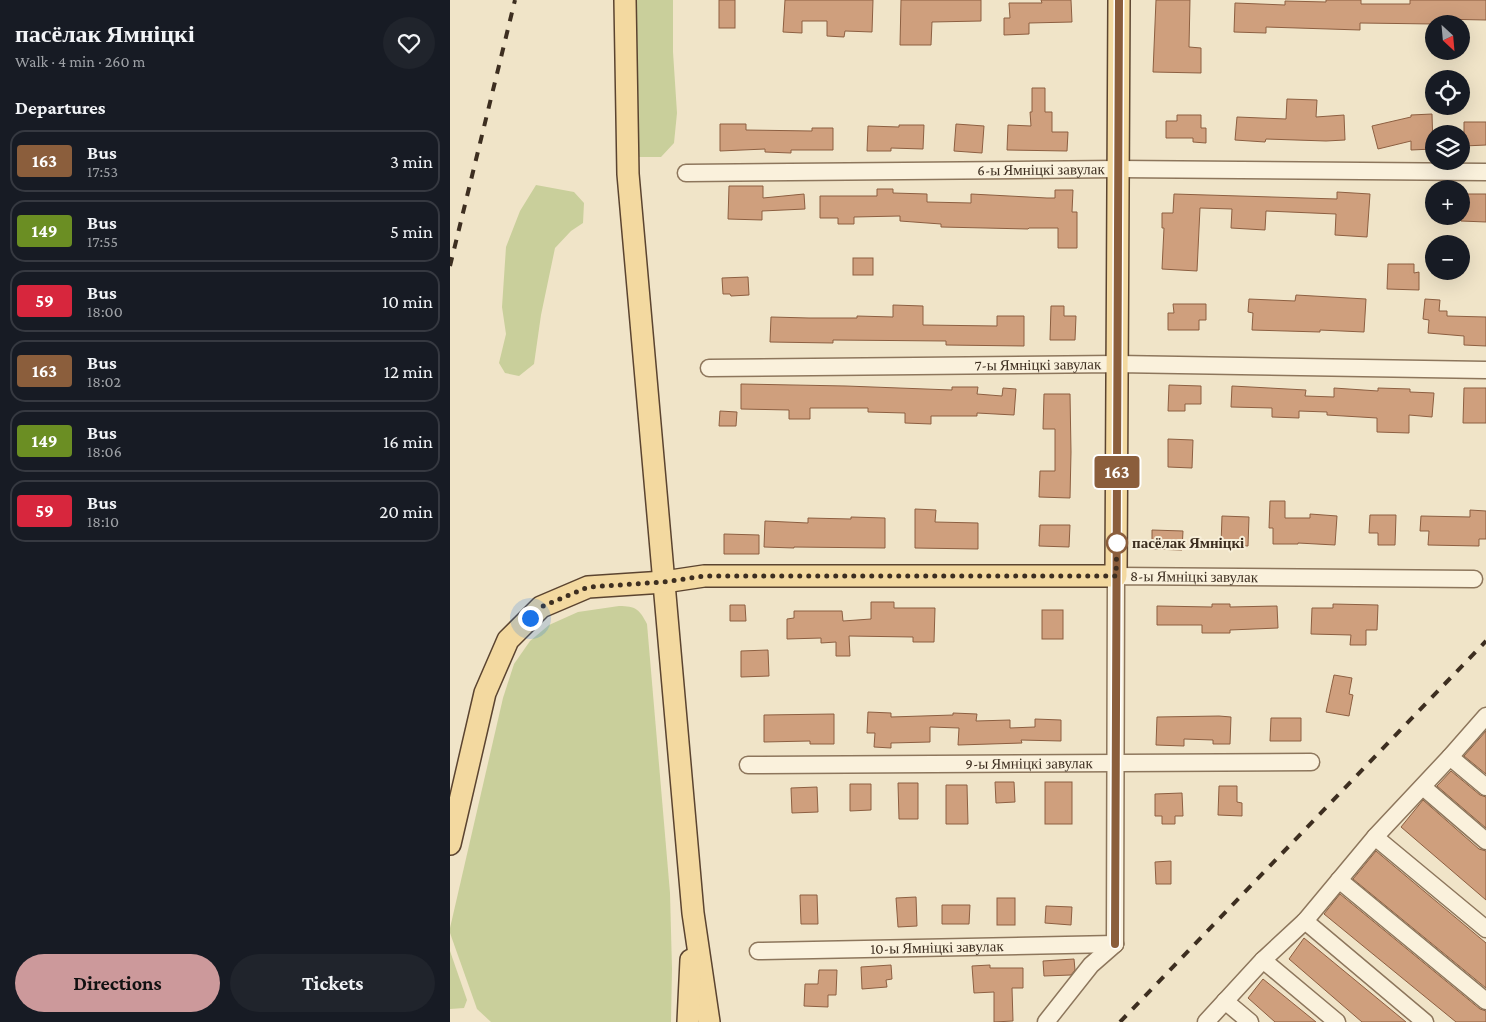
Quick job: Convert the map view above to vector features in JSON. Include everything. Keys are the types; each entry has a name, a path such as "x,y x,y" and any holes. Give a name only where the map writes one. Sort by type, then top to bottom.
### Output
{"main road":[{"path":"625,0 628,174 693,913 709,1022"},
{"path":"1116,576 1119,0"},
{"name":"8-ы Ямніцкі завулак","path":"450,844 485,693 508,640 541,607 588,587 664,582 704,576 1116,576"},
{"path":"688,1022 693,913"}],"street":[{"name":"6-ы Ямніцкі завулак","path":"686,173 1118,170 1486,172"},
{"name":"7-ы Ямніцкі завулак","path":"709,368 1117,364 1486,370"},
{"name":"8-ы Ямніцкі завулак","path":"1116,576 1474,579"},
{"path":"1046,1022 1091,965 1115,944 1116,576"},
{"path":"1206,1022 1263,960 1305,921 1375,837 1450,758 1485,717"},
{"path":"1450,758 1486,787"},
{"name":"9-ы Ямніцкі завулак","path":"748,765 1311,762"},
{"path":"1423,787 1486,841"},
{"path":"1375,837 1486,929"},
{"path":"1339,880 1486,1001"},
{"path":"1305,921 1425,1022"},
{"name":"10-ы Ямніцкі завулак","path":"758,951 1115,944"},
{"path":"1263,960 1337,1022"},
{"path":"1225,1001 1250,1022"}],"green space":[{"path":"627,0 673,0 673,52 677,113 674,143 661,157 638,157"},
{"path":"536,185 574,192 584,203 583,223 571,231 555,248 541,315 534,364 519,376 505,373 499,363 506,334 502,307 506,247 520,211"},
{"path":"619,606 636,609 647,624 670,893 671,1022 491,1022 477,1009 450,933 450,928 503,698 514,664 530,641 549,625 578,612"},
{"path":"450,951 467,1000 464,1008 450,1009"}],"building":[{"path":"719,0 735,0 735,28 719,28"},
{"path":"785,0 873,0 872,32 845,31 844,37 827,36 827,21 802,21 802,33 783,32"},
{"path":"901,0 981,0 981,21 932,22 931,45 900,45"},
{"path":"1041,0 1071,0 1072,22 1029,23 1029,34 1004,35 1004,18 1010,18 1009,3 1042,3"},
{"path":"1156,0 1190,0 1189,47 1201,48 1201,73 1153,72"},
{"path":"1326,0 1361,0 1361,4 1410,4 1410,0 1486,0 1486,20 1470,20 1470,15 1425,15 1425,24 1360,23 1360,30 1266,27 1266,33 1234,32 1235,3 1285,5 1285,1 1326,2"},
{"path":"1032,88 1045,88 1045,112 1052,112 1052,132 1068,132 1067,151 1007,150 1008,125 1031,126"},
{"path":"1287,99 1317,100 1316,117 1344,115 1345,140 1266,139 1265,142 1235,140 1237,117 1286,119"},
{"path":"1177,115 1201,115 1201,128 1206,128 1206,143 1193,142 1193,138 1166,138 1166,121 1177,121"},
{"path":"1411,115 1432,115 1432,125 1425,125 1425,149 1411,150 1411,141 1378,149 1372,126 1411,117"},
{"path":"1464,122 1486,122 1486,145 1470,146 1470,125 1464,125"},
{"path":"720,124 746,124 746,130 812,131 812,128 833,128 833,150 791,150 791,153 765,152 765,149 720,151"},
{"path":"956,124 984,126 982,153 954,151"},
{"path":"899,125 924,125 923,149 891,148 891,151 867,151 868,126 899,127"},
{"path":"729,186 763,186 763,198 804,194 805,209 762,211 762,220 728,219"},
{"path":"877,189 893,189 893,193 927,194 927,202 971,203 971,194 1055,198 1055,190 1073,190 1072,212 1077,212 1077,248 1058,248 1058,228 941,227 941,224 900,221 900,216 854,217 854,224 838,224 838,218 820,218 820,196 877,196"},
{"path":"1337,192 1370,194 1367,237 1335,235 1336,214 1266,211 1265,230 1231,228 1232,209 1200,208 1197,271 1162,269 1164,228 1162,228 1162,213 1173,213 1174,194 1337,199"},
{"path":"1470,194 1486,194 1486,222 1470,221"},
{"path":"853,258 873,258 873,275 853,275"},
{"path":"1388,264 1414,264 1414,273 1419,272 1419,290 1387,289"},
{"path":"748,277 749,295 731,296 730,294 723,294 722,278"},
{"path":"1296,295 1366,299 1364,332 1252,330 1253,313 1248,312 1249,299 1295,301"},
{"path":"1425,299 1440,300 1439,311 1447,311 1447,316 1486,317 1486,346 1464,345 1464,336 1428,333 1429,320 1423,319"},
{"path":"1173,304 1206,304 1206,320 1199,320 1199,330 1168,330 1168,313 1174,313"},
{"path":"893,305 923,306 923,325 997,326 997,316 1024,316 1024,346 946,345 946,341 833,340 833,343 770,342 771,317 893,317"},
{"path":"1051,306 1064,306 1064,316 1076,316 1075,340 1050,340"},
{"path":"741,384 952,390 952,387 978,387 977,394 1002,396 1003,388 1016,389 1014,415 977,413 977,416 931,416 931,424 905,423 905,413 868,412 868,408 810,408 810,419 789,419 789,410 741,409"},
{"path":"1169,385 1201,386 1201,404 1185,404 1185,411 1168,411"},
{"path":"1232,386 1306,390 1305,396 1334,397 1334,388 1378,391 1378,388 1410,389 1410,392 1434,393 1432,417 1409,415 1409,433 1377,432 1377,418 1327,415 1327,412 1299,411 1299,418 1272,417 1272,408 1231,407"},
{"path":"1464,388 1486,388 1486,423 1463,423"},
{"path":"1044,394 1070,394 1070,498 1039,497 1040,471 1055,471 1055,429 1043,429"},
{"path":"720,411 737,412 736,426 719,426"},
{"path":"1168,439 1193,440 1192,468 1168,467"},
{"path":"1270,501 1285,501 1285,518 1310,518 1310,514 1337,516 1335,545 1273,544 1273,528 1269,528"},
{"path":"915,509 936,510 935,522 978,523 978,549 915,548"},
{"path":"1470,510 1486,511 1486,539 1479,539 1479,546 1428,545 1429,531 1420,531 1421,516 1470,517"},
{"path":"1370,515 1396,515 1395,545 1378,545 1378,533 1369,533"},
{"path":"1222,516 1249,517 1248,546 1221,545"},
{"path":"851,517 885,518 885,548 764,547 765,521 808,523 808,518 851,519"},
{"path":"1040,525 1070,525 1069,547 1039,546"},
{"path":"1152,530 1183,531 1182,550 1152,549"},
{"path":"724,534 759,535 759,554 724,554"},
{"path":"871,602 894,602 894,608 935,608 934,642 913,642 913,637 849,636 850,656 836,656 836,642 821,643 821,638 787,639 787,619 794,618 794,611 842,611 843,621 871,619"},
{"path":"1212,604 1230,604 1230,607 1277,606 1278,628 1230,630 1230,633 1202,633 1202,625 1157,625 1157,606 1212,607"},
{"path":"1333,604 1378,605 1377,630 1366,630 1366,645 1350,645 1351,635 1311,634 1312,608 1333,608"},
{"path":"730,605 745,605 746,621 730,621"},
{"path":"1042,610 1063,610 1063,639 1042,639"},
{"path":"768,650 769,676 741,677 741,651"},
{"path":"1334,675 1352,678 1349,694 1353,695 1349,716 1326,712"},
{"path":"868,712 891,713 891,717 953,715 953,713 977,714 976,721 1010,720 1010,728 1035,727 1035,719 1061,720 1061,741 1021,740 1022,743 958,745 959,728 930,727 930,742 891,743 891,748 874,747 875,733 867,733"},
{"path":"834,714 834,744 810,744 810,741 764,742 764,715"},
{"path":"1157,717 1231,717 1230,744 1213,744 1213,740 1184,739 1184,746 1156,745"},
{"path":"1271,718 1301,718 1301,741 1270,741"},
{"path":"1486,731 1486,774 1464,756"},
{"path":"1451,771 1480,795 1486,797 1486,828 1437,786"},
{"path":"995,782 1014,782 1015,802 996,803"},
{"path":"1045,782 1072,782 1072,824 1045,824"},
{"path":"898,783 918,783 918,819 899,819"},
{"path":"850,784 871,784 871,810 850,811"},
{"path":"946,785 967,785 968,824 946,824"},
{"path":"1219,786 1237,786 1237,802 1242,803 1242,816 1218,815"},
{"path":"817,787 818,812 792,813 791,788"},
{"path":"1182,793 1183,816 1175,816 1175,824 1162,824 1162,816 1155,816 1155,794"},
{"path":"1423,800 1479,849 1486,851 1486,900 1401,827"},
{"path":"1376,851 1486,943 1486,988 1353,879"},
{"path":"1171,861 1171,884 1156,884 1155,862"},
{"path":"1340,894 1480,1009 1486,1011 1486,1022 1456,1022 1324,914"},
{"path":"800,895 817,895 818,924 801,924"},
{"path":"916,897 917,926 898,927 896,898"},
{"path":"997,898 1015,898 1015,925 997,925"},
{"path":"942,905 970,905 969,924 942,924"},
{"path":"1046,906 1072,907 1071,925 1045,923"},
{"path":"1304,938 1406,1022 1362,1022 1289,959"},
{"path":"1074,959 1075,970 1071,975 1044,976 1043,961"},
{"path":"891,965 892,979 886,980 887,987 862,989 861,967"},
{"path":"990,965 990,968 1023,968 1023,988 1012,988 1013,1021 994,1022 994,992 974,993 972,966"},
{"path":"819,970 837,970 836,995 828,995 828,1007 804,1006 805,984 818,984"},
{"path":"1263,979 1316,1022 1275,1022 1248,998"}],"railway":[{"path":"450,266 515,0"},
{"path":"1120,1022 1486,641"}],"bus line":[{"name":"163","path":"1115,944 1119,0"}],"place":[{"name":"пасёлак Ямніцкі","path":"1117,543"}],"route":[{"path":"530,618 541,607 588,587 664,582 704,576 1116,576 1117,538 1117,543"}]}
